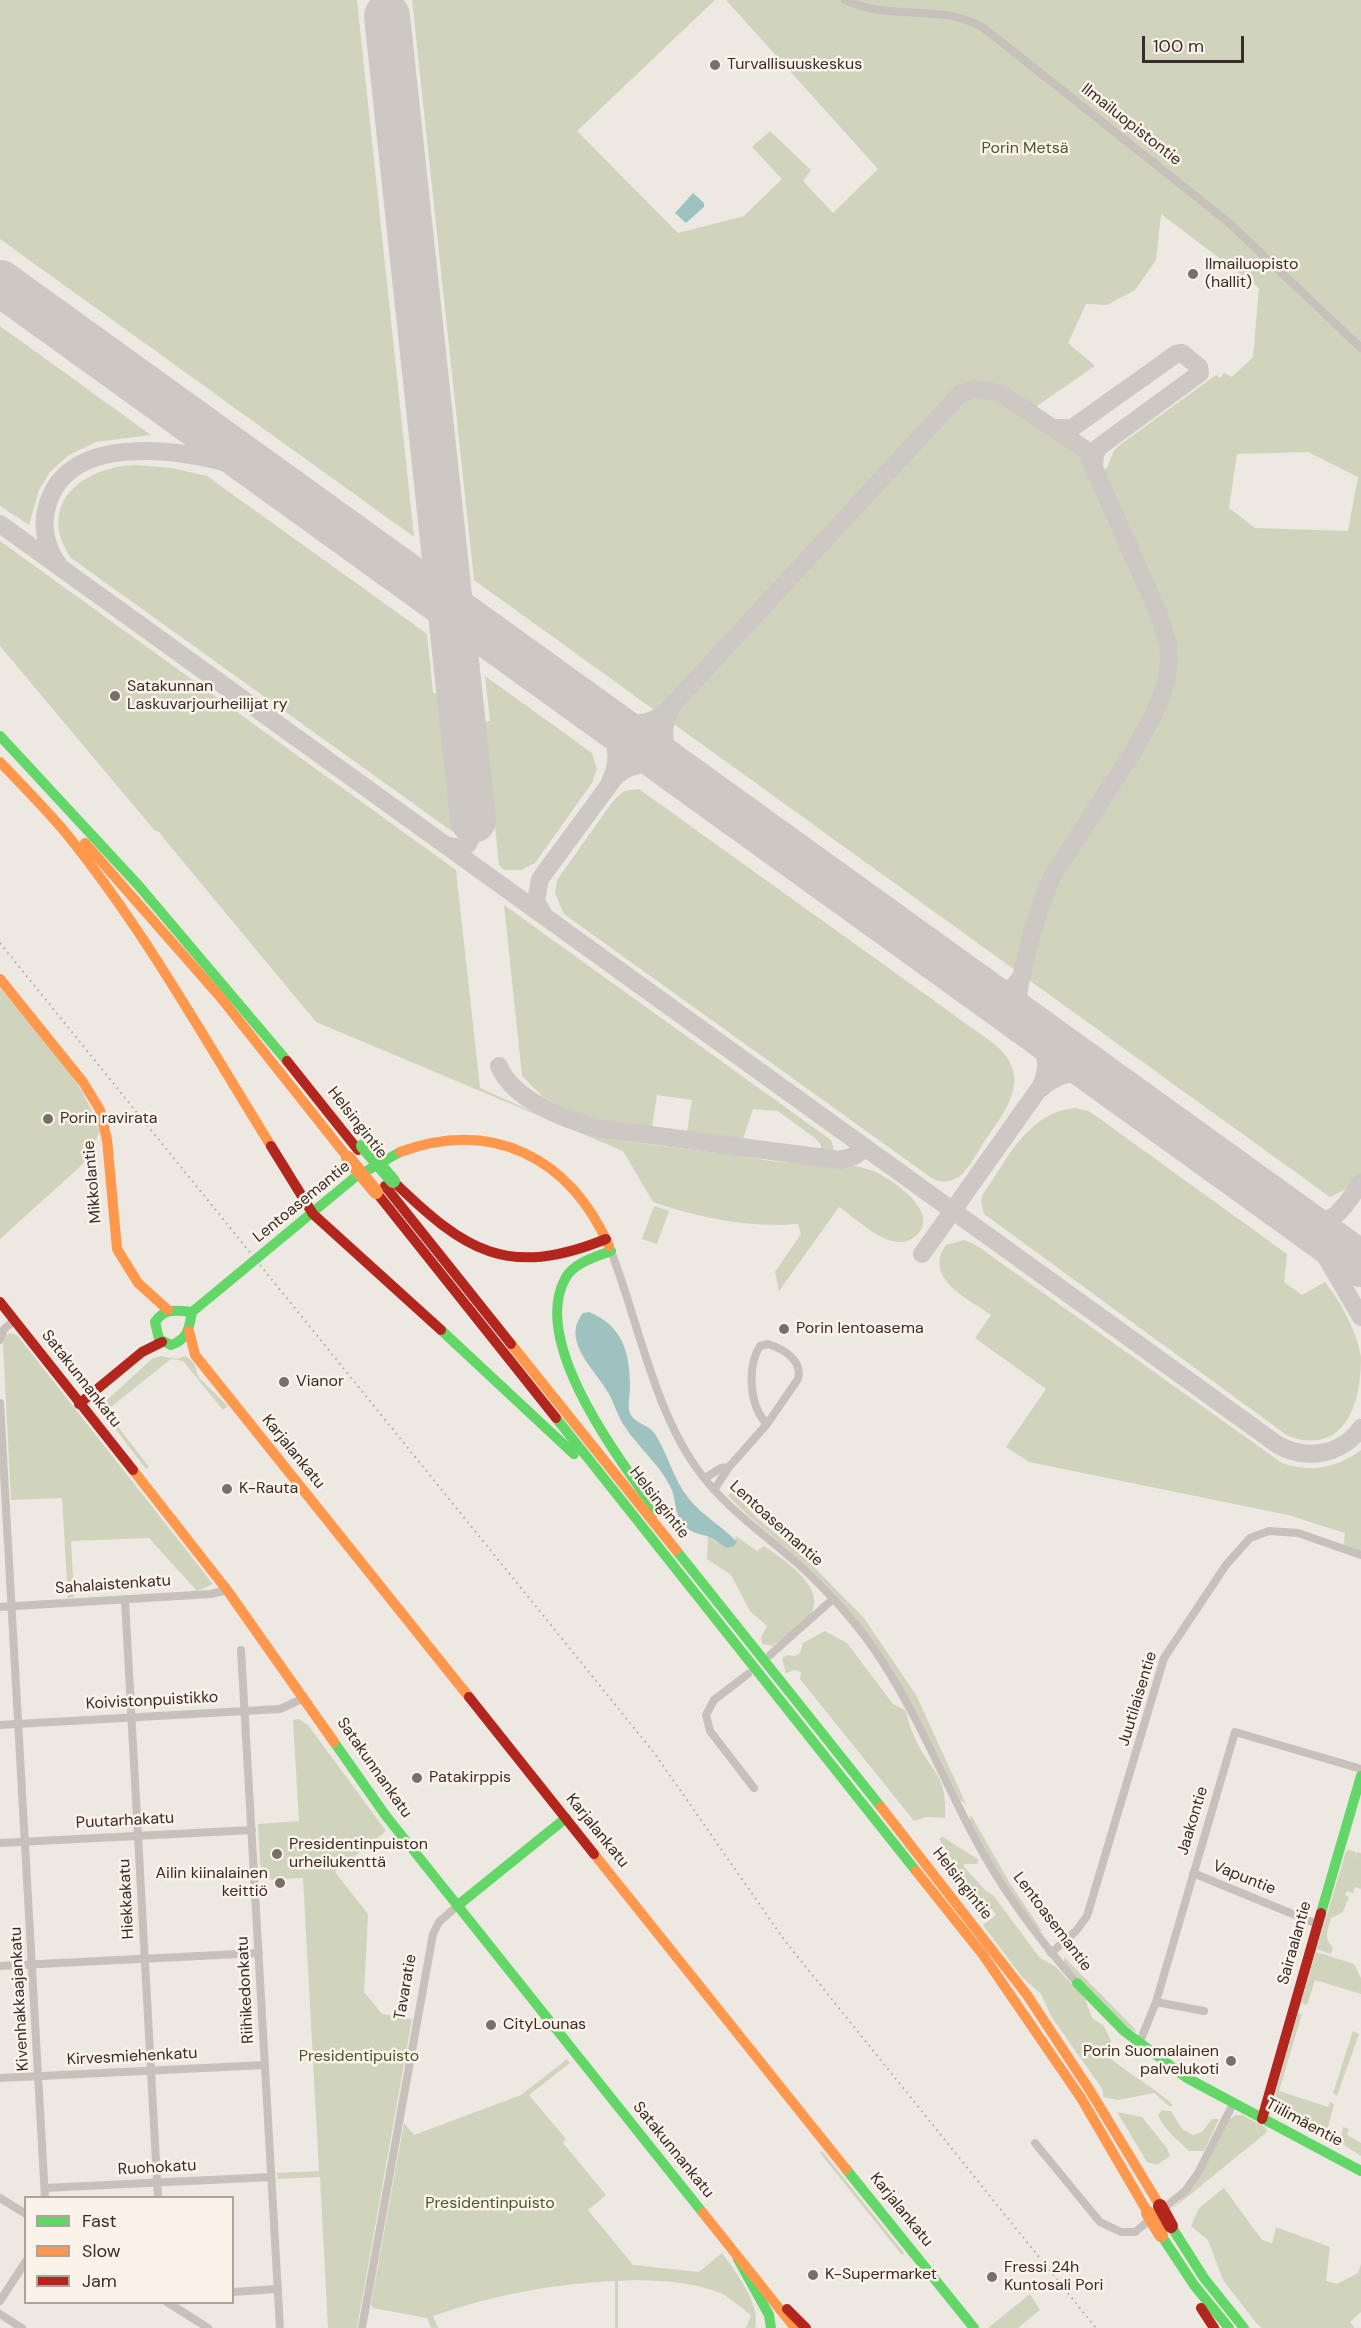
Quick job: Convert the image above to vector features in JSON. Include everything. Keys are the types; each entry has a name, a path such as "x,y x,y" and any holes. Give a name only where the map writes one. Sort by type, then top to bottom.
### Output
{"main road":[{"name":"Helsingintie","path":"0,736 65,803 190,942 303,1081 356,1151"},
{"name":"Helsingintie","path":"0,754 154,920 385,1186 1027,1995 1089,2089 1194,2285 1229,2328"},
{"path":"0,762 64,831 98,875 167,978 313,1214 499,1383 631,1514"},
{"name":"Mikkolantie","path":"0,979 96,1102 107,1140 117,1249 125,1267 150,1298"},
{"name":"Lentoasemantie","path":"161,1336 182,1341 190,1322 354,1178 384,1159 420,1145 469,1139 510,1147 526,1153 556,1172 592,1211 608,1245"},
{"path":"356,1151 385,1186 450,1233 471,1245 497,1254 527,1258 559,1258 608,1245"},
{"name":"Helsingintie","path":"385,1186 631,1514 983,1955 1154,2210"},
{"path":"608,1245 565,1278 560,1287 556,1309 563,1351 585,1400 618,1455 728,1616"},
{"path":"150,1298 185,1316 190,1322"},
{"path":"150,1298 161,1336"},
{"name":"Satakunnankatu","path":"0,1302 227,1590 386,1816 737,2256 763,2285 771,2301 794,2328"},
{"path":"79,1404 161,1336 162,1312 173,1310"},
{"name":"Karjalankatu","path":"190,1322 195,1355"},
{"name":"Karjalankatu","path":"161,1336 195,1355 974,2328"},
{"name":"Sairaalantie","path":"1262,2119 1361,1776"},
{"name":"Tavaratie","path":"457,1906 566,1818"},
{"name":"Lentoasemantie","path":"1077,1983 1139,2044 1187,2078 1233,2104"},
{"name":"Tiilimäentie","path":"1233,2104 1361,2171"},
{"name":"Helsingintie","path":"1166,2231 1244,2328"},
{"name":"Satakunnankatu","path":"737,2256 741,2268 770,2315 771,2328"},
{"path":"763,2285 806,2328"},
{"path":"1194,2285 1197,2301 1214,2328"},
{"path":"776,2328 785,2325 794,2328"}],"street":[{"name":"Ilmailuopistontie","path":"845,0 879,11 968,18 985,29 1241,232 1361,348"},
{"name":"Lentoasemantie","path":"608,1245 673,1425 705,1478 739,1516 806,1571 864,1634 898,1687 986,1859 1026,1921 1077,1983"},
{"path":"0,1340 4,1329 15,1320"},
{"path":"714,1490 729,1467 767,1424 792,1389 801,1371 798,1362 768,1344 760,1346 753,1357 752,1367 756,1407 759,1416 767,1424"},
{"name":"Kivenhakkaajankatu","path":"0,1402 3,1492 13,1606 45,2193"},
{"path":"705,1478 721,1468 729,1467"},
{"name":"Juutilaisentie","path":"1051,1953 1076,1931 1088,1916 1164,1658 1226,1565 1250,1538 1269,1531 1298,1533 1361,1555"},
{"name":"Sahalaistenkatu","path":"0,1607 212,1594 227,1590"},
{"path":"770,1655 833,1599"},
{"name":"Hiekkakatu","path":"125,1600 158,2196"},
{"name":"Riihikedonkatu","path":"241,1650 279,2328"},
{"path":"748,1674 714,1700 706,1715 710,1731 754,1788"},
{"name":"Koivistonpuistikko","path":"0,1725 280,1709 304,1698"},
{"name":"Jaakontie","path":"1139,2044 1156,2002 1235,1732 1361,1769"},
{"name":"Puutarhakatu","path":"0,1843 252,1830"},
{"name":"Vapuntie","path":"1193,1873 1317,1924"},
{"name":"Tavaratie","path":"362,2328 433,1934 439,1922 457,1906"},
{"path":"0,1966 259,1953"},
{"path":"1156,2002 1204,2011"},
{"name":"Kirvesmiehenkatu","path":"0,2078 265,2065"},
{"path":"1035,2144 1100,2222 1121,2232 1135,2232 1185,2192 1198,2173 1233,2104"},
{"name":"Ruohokatu","path":"45,2193 157,2183 271,2177"},
{"path":"0,2198 24,2213"},
{"path":"0,2301 24,2264"},
{"path":"234,2292 277,2289"},
{"path":"170,2304 208,2328"},
{"path":"0,2314 21,2328"}],"green space":[{"path":"0,0 357,0 414,537 0,239"},
{"name":"Porin Metsä","path":"412,0 715,0 577,131 678,233 744,216 782,179 752,147 770,131 811,170 803,181 833,213 878,169 726,0 1361,0 1361,1189 1354,1185 1330,1197 474,580","holes":["1161,214 1259,288 1253,357 1232,377 1224,373 1220,378 1216,375 1117,447 1107,468 1092,472 1076,450 1027,418 1038,405 1095,366 1068,343 1086,304 1107,305 1135,290 1156,260","1308,452 1358,477 1348,531 1255,528 1229,508 1237,454"]},
{"path":"0,326 151,435 96,442 69,455 50,472 39,490 29,525 0,506"},
{"path":"135,465 172,468 207,476 427,634 433,692 438,695 453,832 71,558 61,539 58,521 62,505 70,492 82,481 98,473 116,467"},
{"path":"0,541 456,870 480,1088 565,1125 615,1139 778,1162 861,1167 882,1175 913,1199 923,1219 922,1229 913,1238 904,1242 894,1242 874,1233 839,1207 779,1291 775,1272 801,1234 798,1224 743,1223 688,1213 653,1202 623,1151 316,1022 160,832 155,831 0,646"},
{"path":"485,676 592,753 597,769 592,783 535,863 521,870 504,870 499,865 484,722 490,721"},
{"path":"639,789 993,1043 1005,1055 1012,1067 1014,1080 1008,1105 970,1165 960,1176 947,1181 933,1179 564,914 555,893 557,880 613,801 624,791"},
{"path":"504,905 831,1140 834,1150 829,1153 820,1152 821,1145 816,1139 778,1111 753,1109 743,1139 687,1132 692,1100 657,1095 652,1127 600,1120 566,1110 542,1096 522,1076"},
{"name":"Porin ravirata","path":"0,988 70,1073 82,1092 100,1132 83,1164 0,1239"},
{"path":"1075,1108 1088,1111 1096,1116 1287,1254 1284,1282 1302,1295 1325,1282 1348,1318 1361,1357 1358,1392 1353,1408 1346,1422 1336,1432 1323,1439 1308,1440 1288,1436 984,1214 981,1201 983,1194 1021,1139 1044,1118 1059,1111"},
{"path":"654,1206 669,1211 657,1244 642,1239"},
{"path":"964,1240 976,1245 1282,1463 1303,1468 1323,1467 1342,1461 1361,1450 1361,1555 1343,1548 1345,1533 1288,1515 1029,1462 1006,1447 1046,1389 975,1338 991,1315 951,1286 940,1268 940,1257 946,1245"},
{"path":"10,1333 17,1335 213,1584 197,1591 149,1538 71,1541 74,1597 68,1598 62,1498 11,1500 3,1345 5,1336"},
{"path":"161,1356 177,1359 185,1356 192,1361 199,1378 228,1406 223,1410 183,1361 171,1359 106,1411 149,1467 146,1469 101,1410 107,1400 153,1358"},
{"path":"732,1491 757,1518 806,1559 864,1618 916,1695 966,1804 960,1800 906,1694 875,1645 825,1584 728,1496"},
{"path":"708,1536 716,1542 734,1546 736,1536 757,1551 764,1546 793,1567 802,1576 814,1596 814,1606 806,1621 773,1646 762,1644 761,1637 767,1626 750,1611 731,1575 707,1559"},
{"path":"825,1631 847,1643 893,1704 905,1710 911,1730 944,1791 945,1818 926,1817 914,1821 800,1679 801,1672 794,1670 786,1673 782,1658 800,1653 803,1643"},
{"name":"Presidentipuisto","path":"299,1719 308,1725 386,1831 335,1872 368,1914 364,1992 382,2014 412,2019 357,2328 328,2328 320,2177 278,2179 277,2173 319,2171 303,1878 261,1880 258,1824 299,1821 293,1720"},
{"path":"971,1815 1009,1882 1042,1931 1038,1931 1028,1918 1001,1877 969,1820"},
{"path":"943,1837 979,1860 977,1864 964,1864 964,1867 985,1890 993,1895 1040,1958 1055,1966 1085,1999 1092,2018 1104,2026 1111,2041 1111,2059 1173,2105 1170,2107 1154,2093 1118,2100 1103,2097 1103,2090 1051,2016 1041,1994 1022,1977 983,1925 996,1915 992,1909 983,1909 939,1839"},
{"path":"1346,1851 1356,1852 1354,1860 1357,1852 1361,1853 1361,1889 1355,1887 1353,1893 1347,1891 1345,1895 1349,1897 1343,1912 1331,1918 1327,1933 1328,1940 1333,1947 1331,1954 1317,1949"},
{"path":"1316,1952 1354,1964 1361,1978 1361,1994 1315,1980 1307,2005 1301,2003"},
{"path":"1064,1957 1136,2032 1120,2023 1064,1963"},
{"path":"1298,2013 1302,2014 1279,2091 1328,2107 1330,2102 1334,2104 1326,2135 1273,2111 1272,2107"},
{"path":"1353,2031 1359,2034 1337,2096 1333,2093"},
{"name":"Presidentinpuisto","path":"567,2059 570,2063 529,2095 566,2139 563,2143 606,2195 588,2210 633,2265 699,2272 722,2253 751,2300 755,2310 755,2328 746,2328 751,2315 720,2293 683,2283 643,2280 618,2281 618,2328 615,2328 615,2281 568,2285 500,2296 433,2316 438,2328 431,2328 427,2318 373,2308 371,2304 404,2123 414,2135 521,2095"},
{"path":"1162,2110 1171,2111 1182,2129 1193,2135 1202,2132 1212,2119 1219,2119 1204,2151 1189,2151 1176,2139 1158,2115"},
{"path":"1117,2112 1142,2117 1167,2148 1170,2156 1157,2165 1147,2162"},
{"path":"1235,2115 1242,2115 1265,2127 1267,2132 1170,2211 1187,2194 1228,2121"},
{"path":"1343,2127 1349,2129 1347,2135 1361,2143 1361,2156 1340,2142"},
{"path":"822,2151 904,2253 902,2255 820,2153"},
{"path":"1224,2188 1262,2240 1272,2243 1276,2227 1330,2247 1326,2281 1337,2284 1358,2273 1361,2264 1361,2312 1350,2322 1355,2328 1262,2328 1257,2324 1223,2280 1208,2240 1191,2226 1199,2208"},
{"path":"1030,2294 1040,2310 1018,2328 988,2328"}],"water":[{"path":"693,193 704,203 704,207 686,223 675,213"},
{"path":"589,1312 610,1325 622,1342 630,1375 629,1410 631,1415 652,1430 683,1491 700,1511 737,1542 734,1546 727,1548 709,1537 691,1531 680,1519 672,1491 665,1478 625,1427 609,1394 582,1355 576,1334 577,1324 583,1313"}],"taxiway":[{"path":"1054,428 1072,428 1176,354 1182,353 1199,367 1200,373 1099,447 1095,454 1094,466"},
{"path":"600,715 632,724 648,721 664,714 961,393 977,389 1000,393 1086,450 1160,617 1168,644 1169,661 1166,683 1156,710 1133,752 1055,872 1037,918 1025,959 1018,1007 1043,1047 1046,1070 1041,1086 922,1254"},
{"path":"58,564 47,542 45,519 48,503 60,481 78,465 101,456 155,451 209,458 246,469 289,491"},
{"path":"0,524 1278,1445 1300,1453 1323,1453 1344,1444 1361,1428"},
{"path":"672,707 665,723 665,741 670,757 681,772"},
{"path":"600,715 610,730 616,747 616,764 610,782"},
{"path":"544,915 536,901 540,879 615,777 632,767 649,764 675,771 684,776"},
{"path":"445,845 461,848 468,844 474,832"},
{"path":"978,988 992,992 1004,991 1014,985 1023,973"},
{"path":"499,1066 506,1078 527,1098 555,1114 597,1128 840,1160 854,1156 866,1148"},
{"path":"1039,1090 1056,1078 1074,1073 1093,1075 1112,1084"},
{"path":"1297,1218 1320,1222 1328,1219 1342,1209 1361,1183"},
{"path":"1287,1210 1323,1252 1361,1317"}],"runway":[{"path":"387,16 473,820"},
{"path":"0,283 1361,1264"}],"railway":[{"path":"0,943 655,1754 785,1941 1096,2328"}],"traffic: fast":[{"path":"0,736 139,886 287,1061"},
{"path":"363,1146 393,1181"},
{"path":"192,1312 176,1311 162,1314 155,1322 159,1339 171,1345 181,1340 189,1328 192,1312 354,1178 400,1152"},
{"path":"611,1251 579,1265 565,1279 557,1306 560,1336 569,1368 584,1401 657,1512"},
{"path":"441,1330 574,1454"},
{"path":"556,1418 916,1871"},
{"path":"676,1550 881,1807"},
{"path":"334,1742 386,1816 703,2213"},
{"path":"1321,1913 1361,1776"},
{"path":"457,1906 566,1818"},
{"path":"1077,1983 1124,2031 1187,2078 1361,2171"},
{"path":"846,2169 974,2328"},
{"path":"1171,2226 1204,2278 1244,2328"},
{"path":"1161,2235 1194,2285 1229,2328"},
{"path":"738,2259 769,2315 771,2328"}],"traffic: slow":[{"path":"0,762 65,832 121,907 173,986 271,1146"},
{"path":"85,843 221,998 348,1158"},
{"path":"0,979 83,1082 100,1110 107,1140 117,1249 138,1283 168,1310"},
{"path":"400,1152 434,1143 466,1140 497,1144 525,1153 550,1169 573,1189 593,1215 609,1246"},
{"path":"348,1158 376,1192"},
{"path":"189,1331 195,1355 469,1697"},
{"path":"511,1344 676,1550"},
{"path":"133,1470 227,1590 334,1742"},
{"path":"881,1807 1027,1995 1089,2089 1160,2206"},
{"path":"594,1854 846,2169"},
{"path":"916,1871 983,1955 1081,2098 1148,2213"},
{"path":"703,2213 795,2328"},
{"path":"1148,2213 1161,2235"}],"traffic: jam":[{"path":"287,1061 358,1150"},
{"path":"271,1146 313,1214 441,1330"},
{"path":"393,1181 443,1225 466,1241 489,1251 514,1257 541,1257 571,1251 606,1239"},
{"path":"385,1186 511,1344"},
{"path":"376,1192 556,1418"},
{"path":"0,1302 133,1470"},
{"path":"79,1404 142,1352 162,1342"},
{"path":"469,1697 594,1854"},
{"path":"1262,2119 1321,1913"},
{"path":"1160,2206 1171,2226"},
{"path":"1201,2308 1214,2328"},
{"path":"787,2309 806,2328"}],"place":[{"name":"Turvallisuuskeskus","path":"715,65"},
{"name":"Ilmailuopisto (hallit)","path":"1193,274"},
{"name":"Satakunnan Laskuvarjourheilijat ry","path":"115,696"},
{"name":"Porin ravirata","path":"48,1119"},
{"name":"Porin lentoasema","path":"784,1329"},
{"name":"Vianor","path":"284,1382"},
{"name":"K-Rauta","path":"227,1489"},
{"name":"Patakirppis","path":"417,1778"},
{"name":"Presidentinpuiston urheilukenttä","path":"277,1854"},
{"name":"Ailin kiinalainen keittiö","path":"280,1883"},
{"name":"CityLounas","path":"491,2025"},
{"name":"Porin Suomalainen palvelukoti","path":"1231,2061"},
{"name":"K-Supermarket","path":"813,2275"},
{"name":"Fressi 24h Kuntosali Pori","path":"992,2277"}]}
